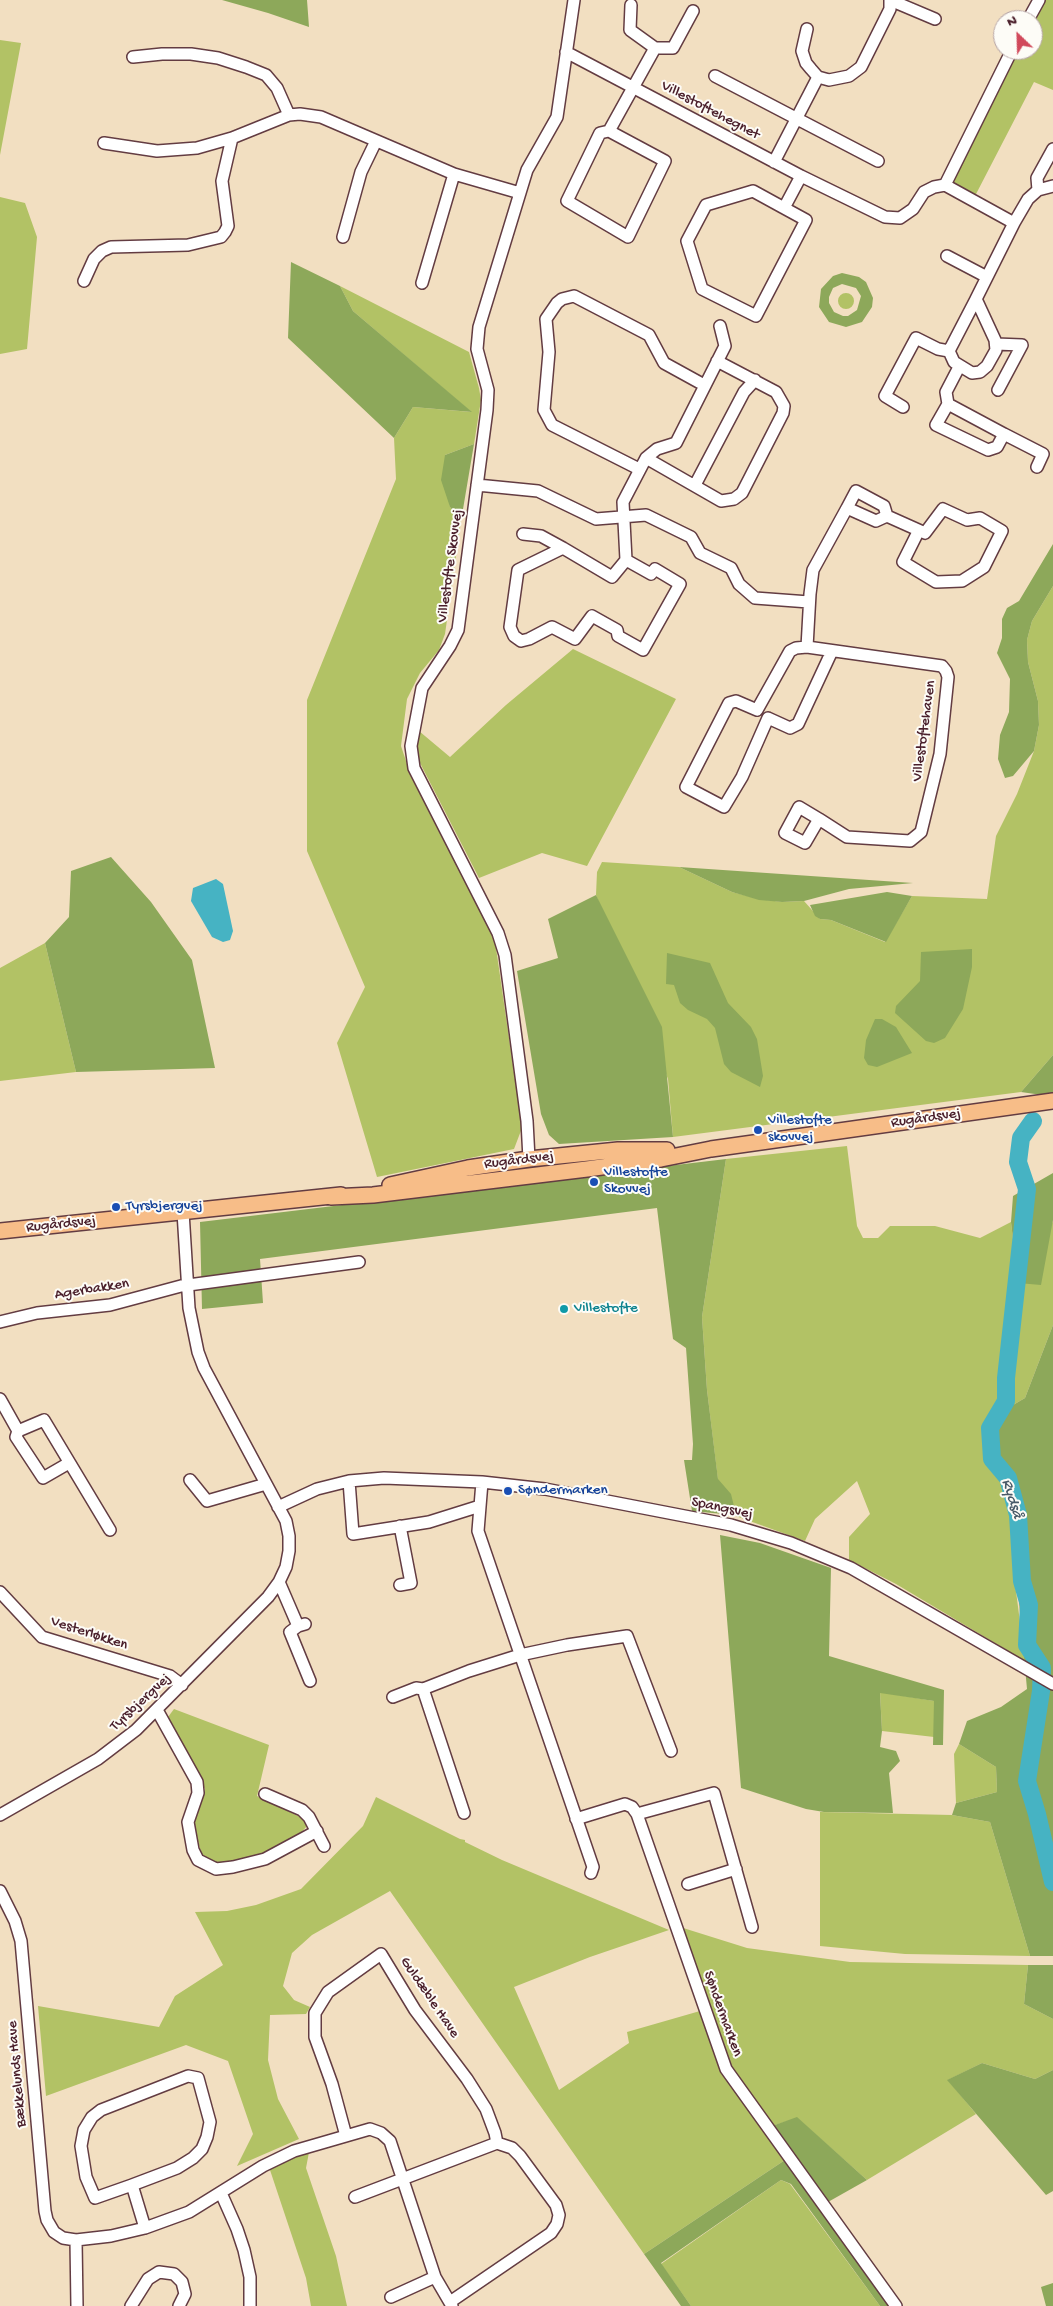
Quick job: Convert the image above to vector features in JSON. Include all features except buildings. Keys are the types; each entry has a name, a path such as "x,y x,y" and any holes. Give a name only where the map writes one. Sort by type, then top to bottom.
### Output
{"main road":[{"name":"Rugårdsvej","path":"0,1231 331,1197 373,1195 457,1185 473,1177 490,1172 535,1167 618,1150 711,1148 1053,1101"},
{"name":"Rugårdsvej","path":"331,1197 468,1168 535,1167"}],"street":[{"name":"Villestofte Skovvej","path":"535,1167 505,956 500,940 414,768 411,746 422,688 450,646 458,630 488,390 477,349 479,328 527,170 557,117 574,0"},
{"path":"807,29 802,51 806,63 818,76 829,80 849,76 861,67 890,9 890,0 935,19"},
{"path":"631,5 630,30 655,48 673,48 693,11"},
{"path":"609,131 665,161 628,237 567,201 600,134 609,131 655,48"},
{"name":"Villestoftehegnet","path":"566,52 774,162 885,218 908,214 924,192 934,187 945,185"},
{"path":"133,57 191,54 218,58 246,67 266,76 277,88 289,115"},
{"path":"1007,60 945,185 1014,223"},
{"path":"715,76 878,161"},
{"path":"774,162 818,76"},
{"path":"104,143 157,151 197,148 232,138 289,115 300,114 320,117 454,174 520,193"},
{"path":"84,281 94,258 102,251 111,247 188,245 214,239 225,232 228,226 222,181 232,138"},
{"path":"343,237 361,172 376,141"},
{"path":"1038,190 1037,178 1053,149"},
{"path":"422,283 454,174"},
{"path":"784,208 801,176"},
{"path":"976,299 996,344 996,350 987,366 980,372 972,372 954,362 950,351 986,276 1028,199 1038,190 1053,186"},
{"path":"753,190 784,208 806,220 756,316 702,289 688,241 706,205 753,190"},
{"path":"947,256 986,276"},
{"path":"639,469 552,425 544,410 549,352 546,319 557,303 562,299 574,296 650,335 664,363 704,385"},
{"path":"523,534 541,536 612,577 626,560 622,502 646,458 657,449 676,443 725,346 720,326"},
{"path":"903,407 885,396 916,338 938,349 950,351"},
{"path":"996,344 1022,345 998,390"},
{"path":"646,458 721,501 734,499 742,493 783,413 784,406 781,397 776,392 717,361"},
{"path":"959,366 946,392 948,404 936,425 988,450 997,447 1004,434"},
{"path":"695,485 744,392 754,380"},
{"path":"948,404 1043,454 1037,468"},
{"path":"477,485 538,491 596,519 646,515 691,537 700,553 731,568 740,584 755,598 809,602"},
{"path":"832,651 798,724 790,728 768,718 742,777 724,807 686,786 729,703 736,701 757,710 790,651 796,648 808,647 809,602 814,570 856,491 884,506 887,516 925,534 943,508 968,520 980,518 1002,531 984,568 962,581 936,582 903,562 918,532"},
{"path":"846,508 876,522 887,516"},
{"path":"563,548 518,570 510,627 514,636 521,641 529,640 552,626 575,639 592,616 617,630 618,636 643,650 680,584 656,569 651,574 626,560"},
{"name":"Villestoftehaven","path":"808,647 942,666 948,677 940,754 926,818 917,838 910,841 847,837 819,819"},
{"name":"Tyrsbjergvej","path":"0,1815 98,1759 123,1742 268,1597 279,1582 286,1567 289,1544 286,1521 204,1368 192,1330 183,1212"},
{"path":"188,1285 360,1262"},
{"name":"Agerbakken","path":"0,1322 37,1313 110,1305 188,1285"},
{"path":"0,1399 18,1431 16,1437 43,1478 69,1463"},
{"path":"18,1431 44,1420 110,1530"},
{"name":"Spangsvej","path":"278,1507 318,1489 349,1481 384,1478 482,1482 545,1489 731,1525 791,1543 851,1568 888,1587 1051,1684"},
{"path":"190,1480 208,1501 266,1484"},
{"path":"349,1481 353,1534 429,1522 480,1506"},
{"path":"482,1482 478,1531 593,1868 591,1873"},
{"path":"400,1526 411,1583 400,1585"},
{"path":"279,1582 301,1625 290,1632 310,1680"},
{"name":"Vesterløkken","path":"0,1592 42,1637 170,1676 182,1685"},
{"path":"393,1697 416,1688 423,1690 469,1671 520,1655 566,1645 627,1636 672,1751"},
{"path":"423,1690 464,1813"},
{"path":"157,1710 197,1782 198,1792 188,1822 193,1850 198,1860 216,1869 265,1860 316,1831"},
{"path":"576,1818 625,1804 632,1807 637,1814 714,1793 752,1927"},
{"path":"265,1794 302,1810 310,1817 324,1846"},
{"name":"Søndermarken","path":"637,1814 726,2068 896,2306"},
{"path":"688,1884 736,1869"},
{"name":"Bækkelunds Have","path":"0,1891 15,1921 22,1949 47,2220 54,2232 63,2238 76,2240 111,2236 145,2228 189,2212 268,2164 294,2151 370,2129 381,2133 390,2141 435,2277 451,2304"},
{"name":"Guldæble Have","path":"346,2136 332,2084 315,2038 316,2013 328,1992 381,1954 415,2010 467,2079 486,2109 496,2133 497,2143"},
{"path":"188,2076 198,2078 210,2122 202,2149 193,2158 177,2168 132,2185 95,2198 86,2177 82,2146 84,2130 92,2117 101,2110 188,2076"},
{"path":"355,2197 497,2143 512,2148 520,2156 556,2205 559,2215 558,2224 551,2233 451,2304"},
{"path":"132,2185 145,2228"},
{"path":"221,2193 238,2229 244,2250 250,2277 250,2306"},
{"path":"76,2240 77,2306"},
{"path":"131,2306 148,2279 159,2272 174,2274 182,2282 184,2294 179,2306"},
{"path":"391,2296 435,2277"}],"green space":[{"path":"222,0 307,0 309,27 268,13"},
{"path":"1043,0 1053,0 1053,90 1034,82 975,196 949,183 1012,60 1043,60 1043,10 1038,10"},
{"path":"0,40 21,43 0,155"},
{"path":"0,197 25,203 37,237 27,349 0,354"},
{"path":"291,262 340,286 353,311 472,412 413,407 394,438 288,338"},
{"path":"842,273 859,277 866,282 873,298 872,307 862,322 846,327 829,322 819,307 821,289 833,276","holes":["842,284 856,288 861,296 857,310 848,316 834,312 829,303 829,297 833,288"]},
{"path":"340,286 469,352 479,388 481,400 474,444 445,455 450,507 461,521 445,634 439,650 420,673 407,699 401,746 409,770 494,934 522,1128 514,1149 377,1177 337,1043 365,987 307,851 307,700 396,479 394,438 413,407 471,412 353,311"},
{"path":"846,293 854,301 846,309 838,301"},
{"path":"474,444 461,521 450,507 441,480 445,455"},
{"path":"1053,544 1053,586 1032,621 1027,640 1028,662 1038,701 1039,725 1034,751 1013,776 1005,778 998,759 1000,735 1009,712 1010,679 997,653 1002,638 1002,619 1007,608 1019,601"},
{"path":"1053,586 1053,1055 1021,1092 673,1137 668,1079 596,895 597,872 602,862 679,867 732,892 759,899 782,902 804,901 820,919 831,920 885,942 912,896 987,899 996,836 1017,794 1034,751 1039,725 1038,701 1028,662 1027,640 1032,621"},
{"path":"573,649 676,699 587,866 542,853 479,878 420,763 415,745 419,731 450,757 506,705"},
{"path":"111,857 151,902 192,960 215,1068 76,1072 45,943 69,917 71,871"},
{"path":"679,867 913,883 849,889 804,901 782,902 759,900 732,892"},
{"path":"887,892 912,896 886,942 831,920 820,919 815,916 810,905"},
{"path":"596,895 662,1027 673,1137 559,1144 549,1135 541,1114 517,971 558,958 548,919"},
{"path":"45,943 76,1072 0,1081 0,968"},
{"path":"972,949 972,967 963,1009 945,1038 934,1043 926,1041 895,1013 896,1006 920,981 921,952"},
{"path":"667,953 710,963 728,1003 751,1027 757,1039 763,1076 760,1087 731,1072 724,1064 715,1028 707,1019 688,1010 680,1003 674,985 666,984"},
{"path":"875,1019 882,1019 896,1027 912,1053 877,1067 868,1065 864,1058 866,1040"},
{"path":"1053,1055 1053,1093 1042,1095 1021,1092"},
{"path":"847,1146 857,1226 863,1238 878,1238 890,1226 935,1226 980,1238 1011,1222 1018,1283 1051,1227 1053,1220 1053,1325 1025,1398 984,1422 1009,1493 1013,1568 1025,1661 896,1584 849,1560 849,1537 870,1514 857,1481 815,1519 805,1541 733,1515 734,1506 718,1480 707,1390 702,1317 726,1159"},
{"path":"726,1159 702,1317 707,1390 718,1479 731,1494 734,1506 733,1515 692,1511 684,1460 692,1460 693,1444 686,1348 673,1339 657,1208 260,1259 263,1303 202,1309 200,1222"},
{"path":"1053,1173 1053,1220 1041,1285 1018,1283 1011,1222 1013,1196"},
{"path":"1053,1325 1053,1956 1030,1956 990,1822 952,1815 956,1803 997,1792 996,1767 959,1744 967,1721 1001,1707 1027,1689 1009,1493 984,1422 1025,1398"},
{"path":"720,1535 760,1543 831,1568 829,1656 944,1690 943,1745 933,1745 934,1701 880,1693 882,1731 880,1747 896,1751 900,1761 889,1773 893,1813 824,1812 806,1809 741,1788"},
{"path":"880,1692 934,1701 934,1737 882,1731"},
{"path":"174,1709 269,1745 257,1796 302,1818 307,1826 299,1835 265,1854 226,1865 203,1859 195,1831 195,1818 205,1789 168,1717"},
{"path":"959,1744 996,1767 997,1792 956,1803 954,1754"},
{"path":"376,1797 502,1860 669,1930 590,1957 514,1987 559,2090 629,2043 627,2032 700,2011 723,2071 785,2160 644,2254 390,1891 312,1935 292,1953 283,1986 294,2000 310,2007 306,2014 270,2015 268,2060 278,2099 299,2139 237,2166 253,2134 228,2061 186,2045 46,2096 38,2006 159,2027 175,1996 223,1965 195,1912 227,1911 256,1905 301,1889 363,1826"},
{"path":"820,1812 952,1815 990,1822 1030,1956 905,1954 820,1946"},
{"path":"680,1927 747,1948 850,1962 1028,1965 1024,2004 1053,2019 1053,2070 1035,2079 982,2063 948,2080 976,2114 867,2180 797,2118 772,2126 727,2065"},
{"path":"1028,1965 1053,1965 1053,2019 1024,2004"},
{"path":"982,2063 1035,2079 1053,2070 1053,2191 1046,2195 947,2080"},
{"path":"797,2117 867,2180 828,2202 772,2126"},
{"path":"310,2147 306,2168 336,2256 347,2306 311,2306 306,2278 268,2164"},
{"path":"785,2160 889,2306 880,2306 791,2184 781,2180 661,2263 691,2306 681,2306 644,2254"},
{"path":"781,2180 790,2184 880,2306 691,2306 661,2264"},
{"path":"1053,2283 1053,2306 1046,2306 1041,2287"}],"water":[{"path":"216,879 223,884 233,931 230,940 223,942 212,937 191,901 193,888"}],"waterway":[{"name":"Rydså","path":"1033,1121 1021,1138 1018,1162 1027,1189 1006,1378 1006,1401 990,1428 992,1459 1008,1478 1018,1515 1022,1581 1029,1605 1027,1645 1042,1668 1041,1691 1027,1781 1053,1882"}],"place":[{"name":"Villestofte skovvej","path":"758,1130"},
{"name":"Villestofte Skovvej","path":"594,1182"},
{"name":"Tyrsbjergvej","path":"116,1207"},
{"name":"Villestofte","path":"564,1309"},
{"name":"Søndermarken","path":"508,1491"}]}
